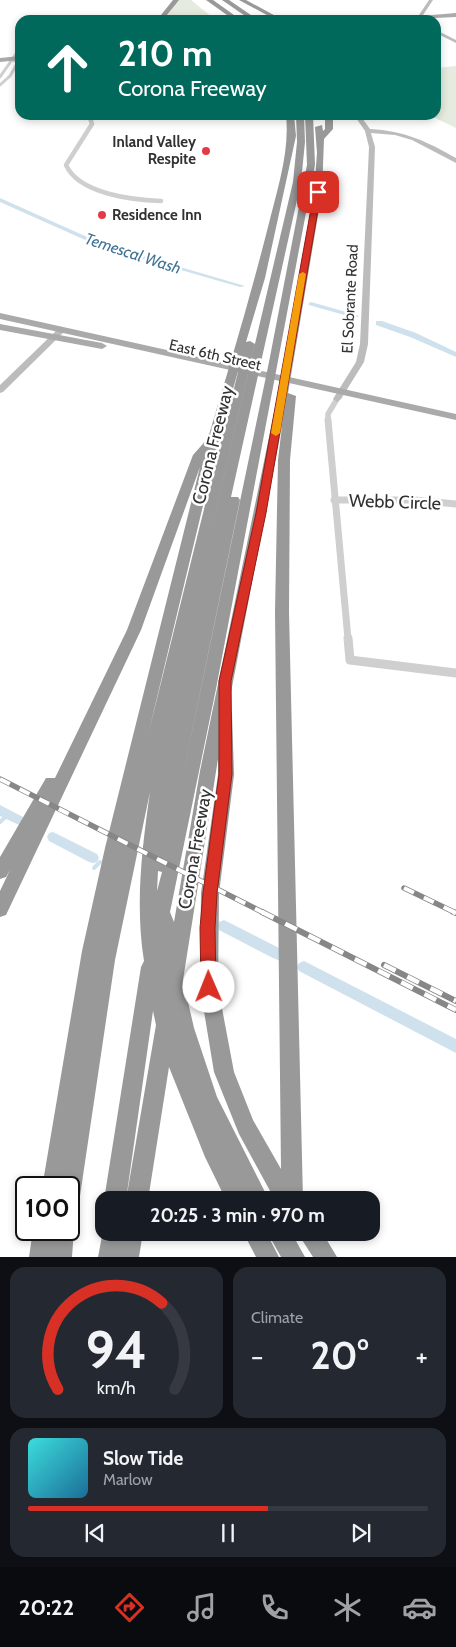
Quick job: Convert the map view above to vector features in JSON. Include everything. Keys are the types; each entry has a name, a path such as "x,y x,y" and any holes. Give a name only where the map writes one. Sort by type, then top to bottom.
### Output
{"highway":[{"path":"164,15 176,0"},
{"path":"201,0 223,15"},
{"path":"209,0 231,15"},
{"path":"217,0 240,15"},
{"path":"225,0 248,15"},
{"path":"242,0 270,15"},
{"name":"Corona Freeway","path":"54,1176 90,951 113,848 145,752 213,439 247,394 274,282 288,155 292,136 290,120"},
{"path":"72,1176 112,931 143,788 145,752 256,358 297,182 300,120"},
{"path":"253,1191 219,1128 179,1008 170,970 166,939 164,875 171,791 247,394 274,282 311,165 309,160 309,120"},
{"path":"292,1191 282,612 286,400 292,390 286,379 295,314 318,192 320,138 318,120"},
{"path":"320,138 329,129 329,120"},
{"path":"117,1191 146,986 196,753 247,394"},
{"name":"Corona Freeway","path":"138,1191 170,991 208,771 225,681 286,400"},
{"path":"0,909 134,630 152,587 199,455 213,439"},
{"path":"202,627 152,823 147,908 160,1008 169,1043 180,1077 211,1150 232,1191"},
{"path":"225,681 226,774 210,893 208,928 209,987 224,1072 246,1127 282,1191"},
{"path":"0,872 102,698"},
{"path":"40,1257 42,1241"},
{"path":"60,1257 62,1241"},
{"path":"109,1257 111,1241"},
{"path":"128,1257 131,1241"},
{"path":"259,1241 268,1257"},
{"path":"284,1241 294,1257"},
{"path":"290,1257 291,1241"},
{"path":"314,1241 326,1257"}],"main road":[{"path":"441,17 456,16"},
{"path":"441,19 456,16"},
{"path":"0,56 15,56"},
{"path":"0,60 15,56"},
{"name":"East 6th Street","path":"0,316 63,329 456,424"},
{"name":"East 6th Street","path":"0,327 456,417"}],"street":[{"path":"422,15 431,0"},
{"path":"441,33 456,42"},
{"path":"0,77 15,58"},
{"path":"0,85 10,76 15,67"},
{"path":"91,120 92,124 66,165 66,172 71,178 129,198 161,202"},
{"name":"El Sobrante Road","path":"360,120 368,131 372,147 364,305 364,344 360,362 328,414 334,500 350,660 456,673"},
{"path":"368,131 412,136 456,161"},
{"path":"0,390 63,329"},
{"name":"Webb Circle","path":"334,500 415,500 456,504"}],"shaded area":[{"path":"178,0 191,0 210,15 168,15"},
{"path":"456,66 456,128 439,120 441,120 441,68"}],"waterway":[{"name":"Temescal Wash","path":"0,200 103,246 242,286"},
{"name":"Temescal Wash","path":"311,304 355,316"},
{"name":"Temescal Wash","path":"379,323 413,335 456,355"},
{"path":"0,810 19,820"},
{"path":"0,822 9,814"},
{"path":"53,837 93,858"},
{"path":"94,868 100,862"},
{"path":"224,926 278,954"},
{"path":"304,967 456,1046"}],"railway":[{"path":"0,779 264,913"},
{"path":"404,888 456,913 453,912"},
{"path":"262,912 456,1010"},
{"path":"384,965 456,1001"}],"slow traffic":[{"path":"276,433 303,274"}],"place":[{"name":"Inland Valley Respite","path":"206,151"},
{"name":"Residence Inn","path":"102,215"}],"route":[{"path":"209,987 208,928 210,893 226,774 225,681 261,513 318,192"}]}
